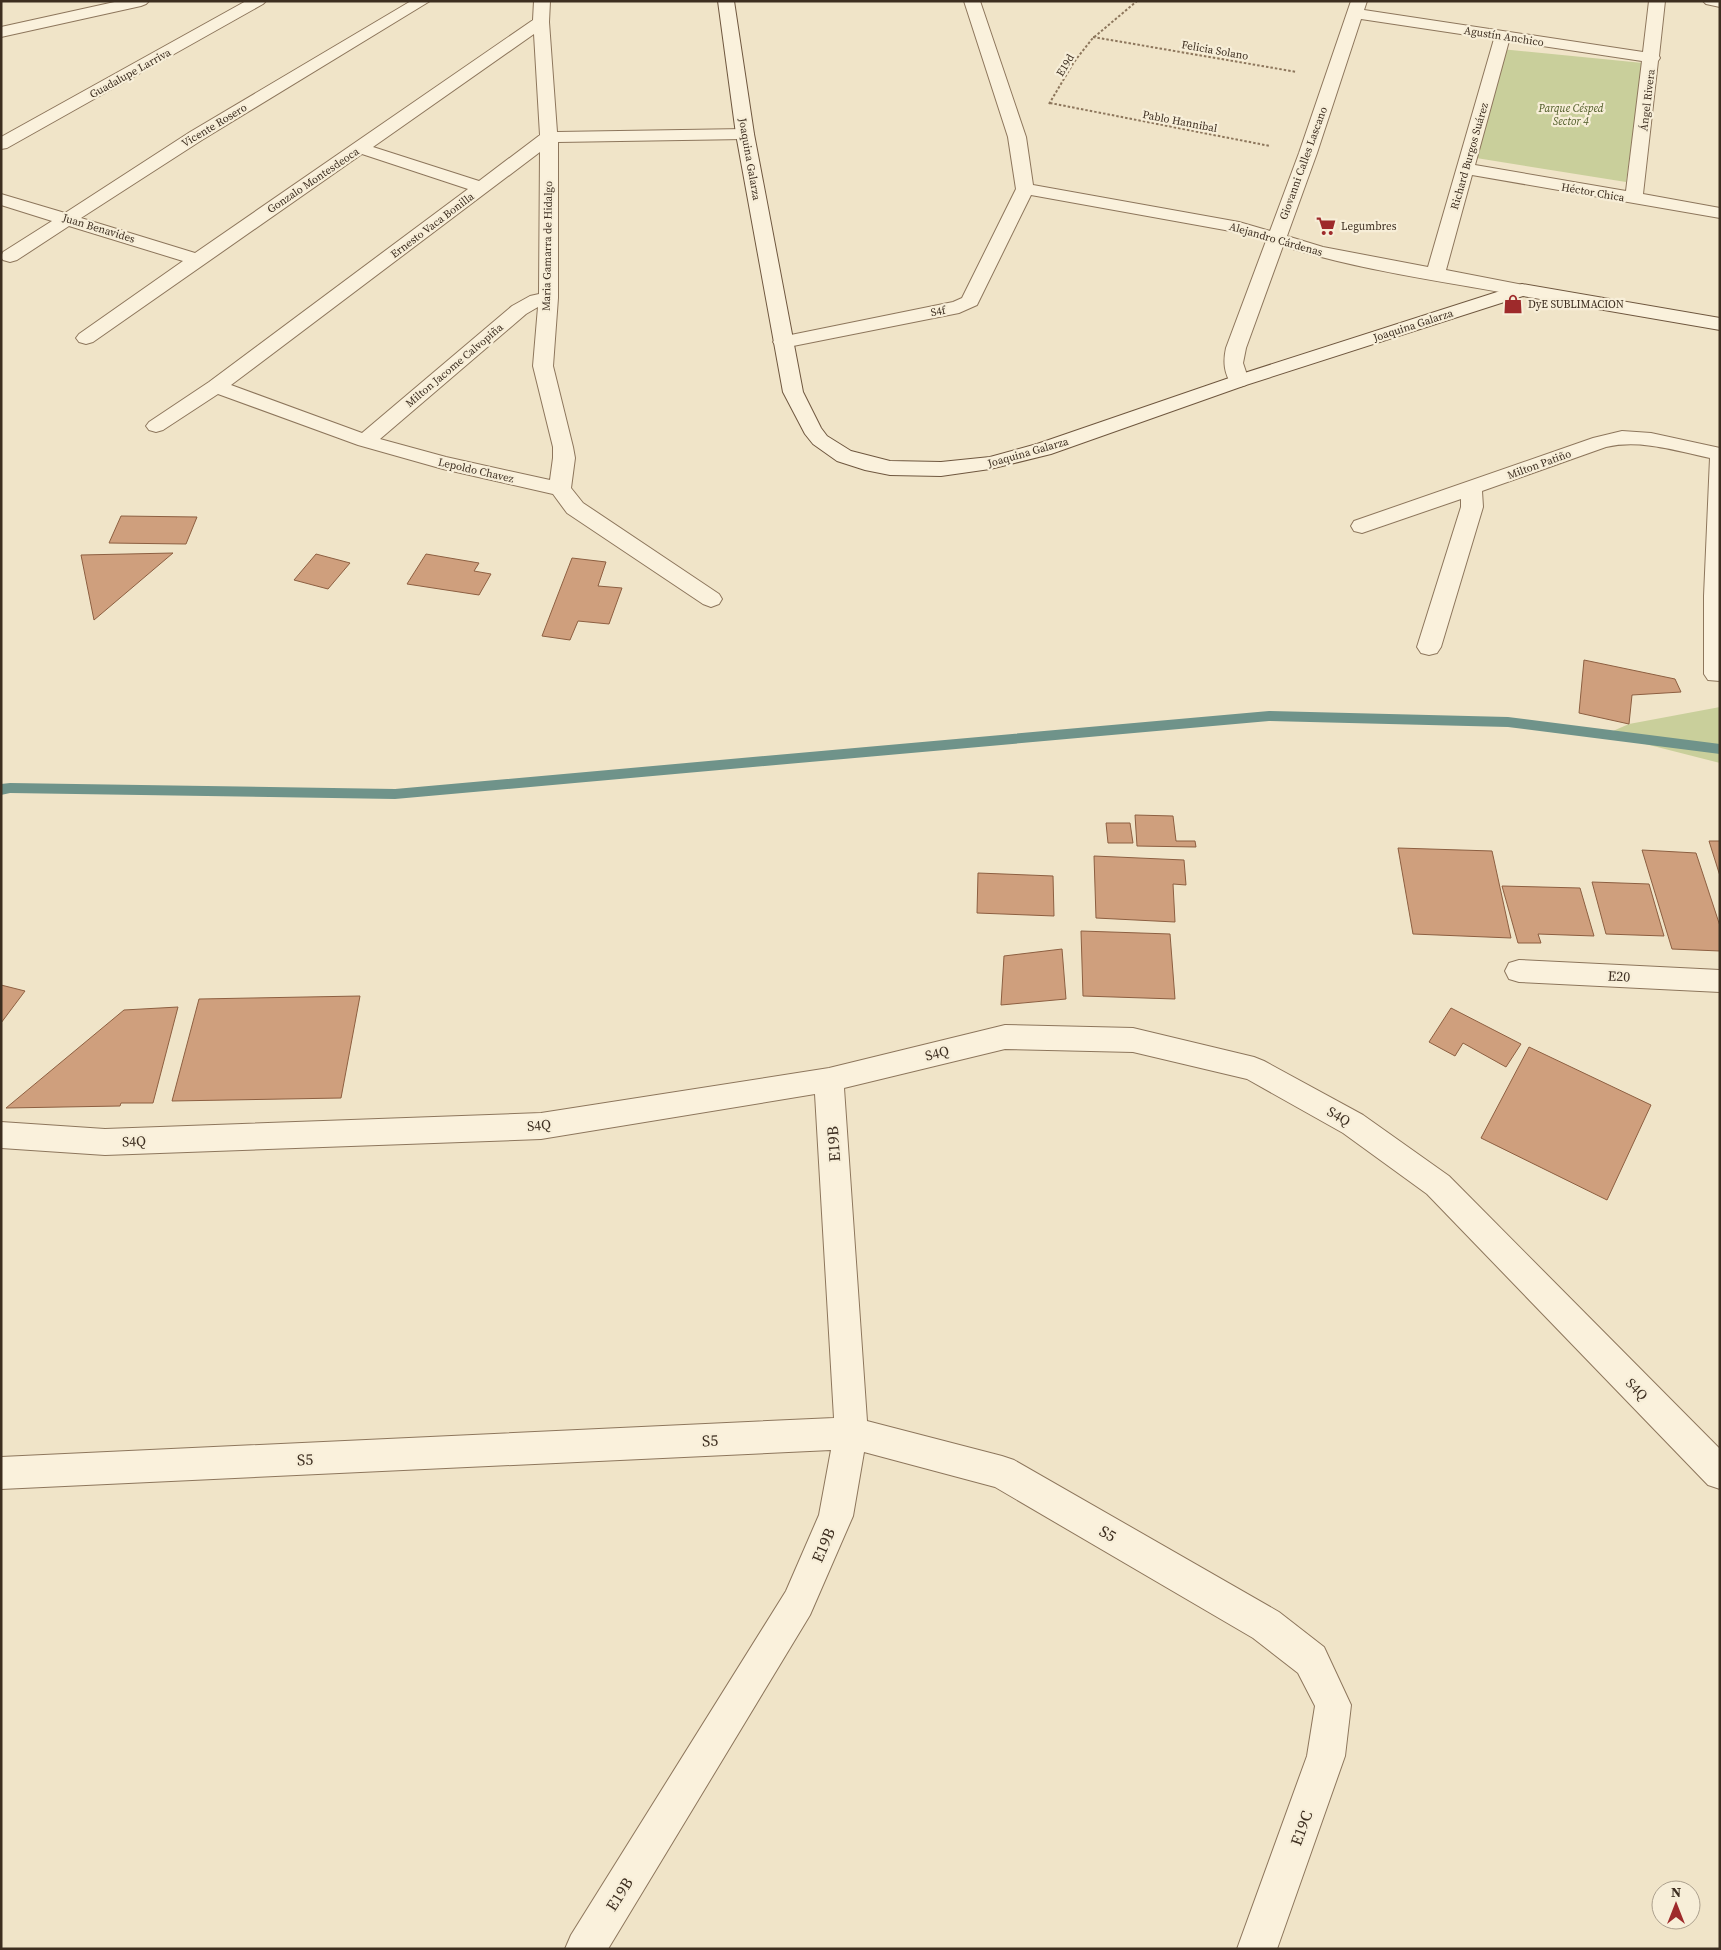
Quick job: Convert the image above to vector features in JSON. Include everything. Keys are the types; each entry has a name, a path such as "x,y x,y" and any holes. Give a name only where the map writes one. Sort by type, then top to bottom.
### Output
{"street":[{"path":"1,32 141,1"},
{"name":"Guadalupe Larriva","path":"1,144 258,1"},
{"name":"Vicente Rosero","path":"10,256 196,136 422,1"},
{"name":"Maria Gamarra de Hidalgo","path":"542,1 541,22 548,137 548,298 543,366 564,447 560,489"},
{"name":"Joaquina Galarza","path":"726,1 745,134 793,392 812,430 820,440 844,456 872,465 890,468 940,469 1014,458 1239,381 1522,290"},
{"path":"972,1 1017,137 1024,189"},
{"name":"Ángel Rivera","path":"1634,199 1652,58 1657,1"},
{"path":"1711,1 1720,2"},
{"name":"Agustín Anchico","path":"1357,7 1503,36 1652,58"},
{"name":"Giovanni Calles Lascano","path":"1239,381 1233,363 1236,348 1308,153 1357,7"},
{"name":"Gonzalo Montesdeoca","path":"86,338 196,259 541,22"},
{"name":"Richard Burgos Suárez","path":"1435,275 1503,36"},
{"path":"548,137 745,134"},
{"name":"Ernesto Vaca Bonilla","path":"156,426 216,386 548,137"},
{"path":"360,148 482,188"},
{"name":"Héctor Chica","path":"1466,169 1720,214"},
{"name":"S4f","path":"783,342 967,304 1024,189"},
{"name":"Alejandro Cárdenas","path":"1024,189 1239,227 1320,252 1435,275 1720,324"},
{"name":"Juan Benavides","path":"1,199 69,218 196,259"},
{"name":"Milton Jacome Calvopiña","path":"366,441 520,310 537,300 548,298"},
{"name":"Lepoldo Chavez","path":"216,386 366,441 443,463 560,489"},
{"name":"Milton Patiño","path":"1362,526 1600,442 1622,437 1651,439 1720,454"},
{"path":"1716,674 1720,459"},
{"path":"1429,647 1472,507 1471,488"},
{"path":"560,489 575,508 711,599"},
{"name":"E20","path":"1519,971 1720,981"},
{"name":"S4Q","path":"1,1135 105,1142 541,1126 828,1080 1005,1037 1133,1040 1254,1069 1353,1124 1438,1186 1720,1473"},
{"name":"E19B","path":"585,1949 798,1604 836,1516 851,1433 828,1080"},
{"name":"S5","path":"1,1473 851,1433 1002,1472 1266,1625 1311,1660 1333,1705"},
{"name":"E19C","path":"1257,1949 1326,1756 1333,1705"}],"path":[{"name":"E19d","path":"1017,137 1038,133 1043,127 1050,103 1093,37 1126,12 1137,1"},
{"name":"Felicia Solano","path":"1093,37 1334,79"},
{"name":"Pablo Hannibal","path":"1050,103 1308,153"}],"green space":[{"name":"Parque Césped Sector 4","path":"1491,48 1643,63 1626,182 1470,157"},
{"path":"1720,707 1720,763 1606,734 1629,724"}],"building":[{"path":"121,516 197,517 186,544 109,543"},
{"path":"173,553 94,620 81,555"},
{"path":"316,554 350,563 328,589 294,580"},
{"path":"426,554 479,563 474,571 491,574 479,595 407,584"},
{"path":"572,558 606,562 598,586 622,588 609,624 578,621 570,640 542,636"},
{"path":"1584,660 1675,679 1681,692 1632,695 1629,724 1579,713"},
{"path":"1135,815 1173,816 1176,841 1195,841 1196,847 1137,846"},
{"path":"1106,823 1130,823 1133,843 1108,843"},
{"path":"1709,841 1720,841 1720,876"},
{"path":"1398,848 1492,851 1511,938 1413,934"},
{"path":"1642,850 1696,853 1720,926 1720,951 1672,949"},
{"path":"1094,856 1184,860 1186,885 1173,884 1175,922 1096,918"},
{"path":"978,873 1053,876 1054,916 977,913"},
{"path":"1592,882 1649,884 1664,936 1606,934"},
{"path":"1502,886 1580,888 1594,936 1538,934 1541,943 1518,943"},
{"path":"1081,931 1170,934 1175,999 1083,996"},
{"path":"1062,949 1066,999 1001,1005 1004,956"},
{"path":"1,985 25,991 1,1023"},
{"path":"360,996 341,1098 172,1101 199,999"},
{"path":"178,1007 153,1103 121,1103 120,1106 6,1108 124,1010"},
{"path":"1451,1008 1521,1044 1506,1067 1463,1043 1455,1056 1429,1042"},
{"path":"1529,1047 1651,1105 1607,1200 1481,1138"}],"waterway":[{"path":"1,790 10,788 395,794 1269,716 1508,722 1720,749"}],"place":[{"name":"Legumbres","path":"1326,226"},
{"name":"DyE SUBLIMACION","path":"1513,304"}]}
